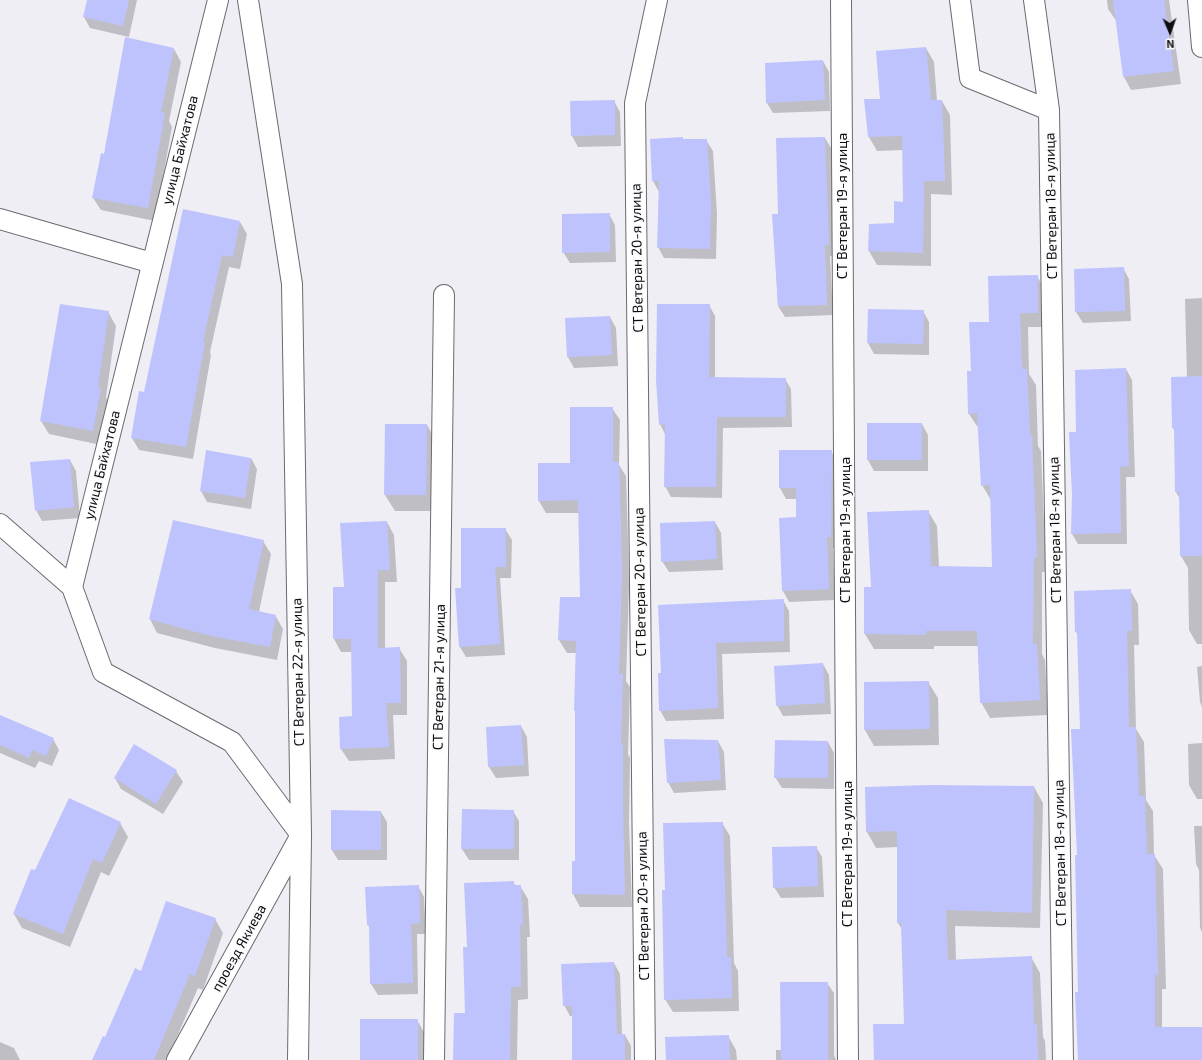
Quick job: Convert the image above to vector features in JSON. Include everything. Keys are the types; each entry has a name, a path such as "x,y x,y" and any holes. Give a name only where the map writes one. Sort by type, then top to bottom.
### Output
{"street":[{"name":"улица Байхатова","path":"72,587 218,0"},
{"name":"СТ Ветеран 22-я улица","path":"248,0 292,284 301,835 298,1060"},
{"name":"СТ Ветеран 20-я улица","path":"645,1060 635,103 657,0"},
{"name":"СТ Ветеран 19-я улица","path":"841,0 848,1060"},
{"path":"960,0 970,78 1049,110"},
{"name":"СТ Ветеран 18-я улица","path":"1034,0 1049,110 1064,1060"},
{"path":"1198,0 1202,47"},
{"path":"0,219 152,263"},
{"name":"СТ Ветеран 21-я улица","path":"434,1060 444,295"},
{"path":"0,524 72,587 103,672 232,742 301,835"},
{"name":"проезд Якиева","path":"177,1060 301,835"}],"building":[{"path":"87,0 129,0 123,26 83,17"},
{"path":"1113,0 1164,0 1174,71 1123,77"},
{"path":"125,37 174,48 161,112 165,113 148,208 92,198 101,153 104,154"},
{"path":"926,47 931,100 942,100 945,181 924,181 923,253 868,251 869,224 894,223 894,201 903,202 902,136 868,137 864,99 880,99 876,51"},
{"path":"823,60 825,100 766,103 765,63"},
{"path":"615,100 615,135 571,136 570,101"},
{"path":"683,137 683,139 707,139 711,202 710,249 657,248 659,181 652,181 650,139"},
{"path":"825,137 829,245 825,245 827,305 778,306 772,214 778,214 776,138"},
{"path":"183,209 240,221 233,257 222,255 203,341 205,342 186,447 131,438 139,391 144,392"},
{"path":"610,213 610,252 562,253 562,214"},
{"path":"1124,267 1125,311 1075,312 1074,269"},
{"path":"1038,275 1038,313 1020,313 1022,369 1027,369 1030,435 1032,435 1037,557 1034,557 1033,644 1037,644 1040,700 980,703 977,631 926,631 926,635 864,634 864,587 871,587 867,512 929,510 931,566 992,567 990,485 981,486 977,413 968,414 967,371 971,371 969,322 989,322 988,276"},
{"path":"60,304 109,311 98,387 101,388 93,431 40,421"},
{"path":"657,304 710,304 709,377 786,378 786,417 717,417 716,487 664,487 665,424 659,425 656,380"},
{"path":"868,309 924,310 923,344 867,343"},
{"path":"610,316 612,355 567,357 565,318"},
{"path":"1126,368 1129,466 1120,467 1121,533 1071,534 1072,495 1069,432 1076,432 1075,370"},
{"path":"1202,376 1202,556 1180,556 1179,492 1175,492 1174,428 1172,428 1171,377"},
{"path":"570,407 613,407 613,462 619,462 621,527 622,574 619,674 623,674 621,744 623,744 625,895 572,894 572,861 575,861 574,711 576,641 558,640 560,597 580,597 578,500 538,501 538,463 570,463"},
{"path":"867,423 922,423 922,460 867,460"},
{"path":"385,424 427,424 426,495 384,495"},
{"path":"206,450 251,458 245,498 200,491"},
{"path":"779,450 832,450 831,537 827,537 829,589 782,591 779,518 796,517 796,488 779,488"},
{"path":"70,459 74,507 35,511 30,462"},
{"path":"173,520 264,540 249,609 276,615 270,647 207,635 149,619"},
{"path":"387,521 390,570 378,570 378,648 400,647 401,703 386,703 389,747 340,749 339,717 352,716 351,639 333,639 333,587 344,587 340,523"},
{"path":"715,521 717,559 661,562 660,523"},
{"path":"461,528 506,528 506,567 495,567 500,644 459,647 455,588 461,588"},
{"path":"1131,589 1132,631 1127,631 1129,727 1136,727 1139,796 1145,796 1147,854 1155,854 1158,975 1155,975 1155,1027 1202,1027 1202,1060 1078,1060 1075,992 1078,992 1075,855 1077,855 1071,729 1080,729 1077,632 1075,632 1074,591"},
{"path":"784,599 784,641 716,643 718,708 659,711 658,673 661,673 658,605"},
{"path":"823,663 825,703 776,706 774,666"},
{"path":"929,681 930,729 864,730 864,682"},
{"path":"0,715 54,738 46,756 32,750 29,758 0,745"},
{"path":"521,725 524,765 488,767 486,727"},
{"path":"664,739 718,740 721,780 667,783"},
{"path":"775,740 828,741 828,778 774,778"},
{"path":"134,744 177,770 156,804 114,778"},
{"path":"929,785 1034,786 1032,913 946,910 948,960 1032,956 1034,1025 1037,1024 1038,1060 874,1060 873,1024 904,1024 901,923 897,923 897,831 866,832 865,787"},
{"path":"69,798 121,822 102,863 93,859 63,934 13,914 31,869 35,870"},
{"path":"462,809 514,810 514,849 461,849"},
{"path":"331,810 381,811 381,850 331,850"},
{"path":"723,822 727,957 731,957 732,998 664,1000 662,890 665,890 663,823"},
{"path":"817,846 818,886 773,888 772,847"},
{"path":"514,881 514,885 521,885 523,924 520,925 521,987 511,987 510,1060 453,1060 454,1013 465,1013 463,947 467,947 464,883"},
{"path":"419,885 420,923 411,924 413,983 370,984 369,925 367,925 365,887"},
{"path":"166,901 216,918 195,976 190,974 154,1060 92,1060 103,1036 105,1037 135,968 141,971"},
{"path":"614,962 617,1034 625,1034 625,1060 572,1060 572,1006 563,1006 561,964"},
{"path":"780,982 828,982 828,1060 781,1060"},
{"path":"360,1019 418,1019 418,1060 360,1060"},
{"path":"729,1035 730,1060 666,1060 665,1037"}]}
